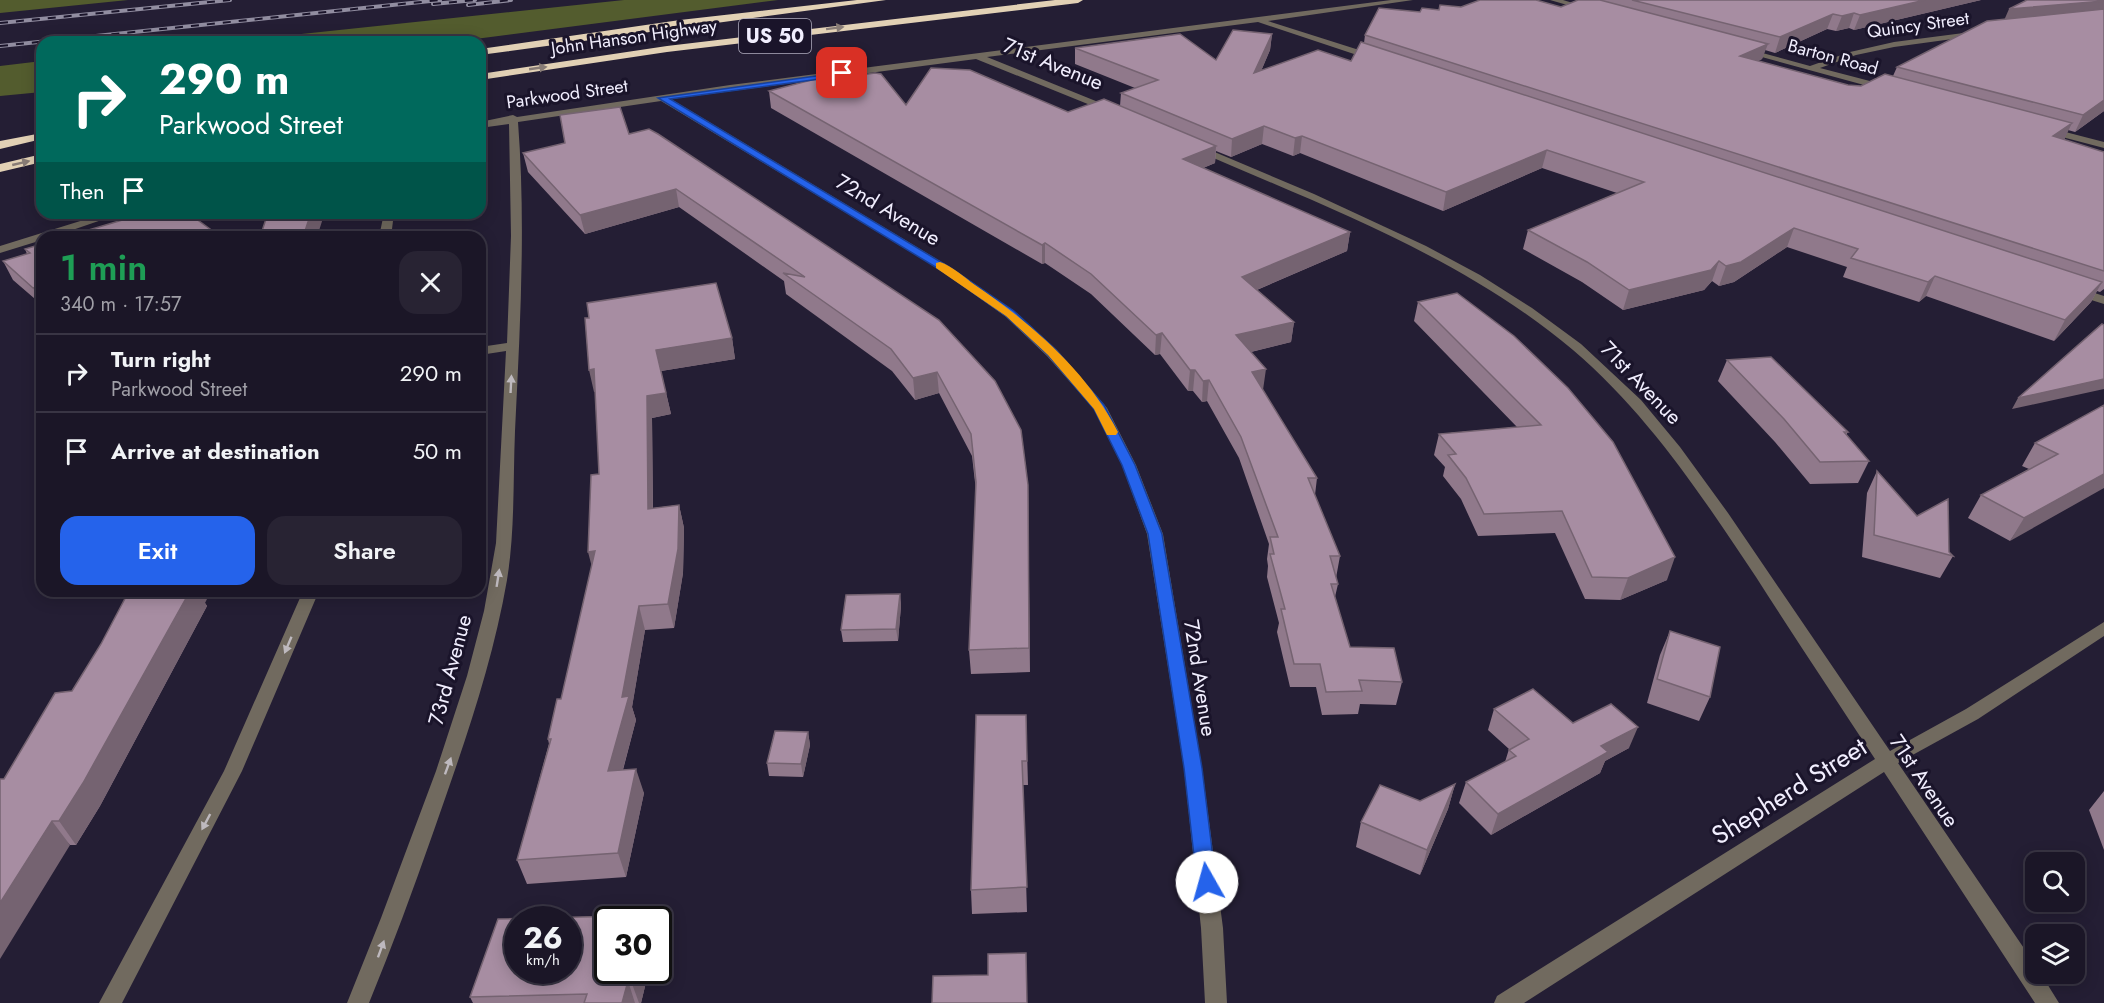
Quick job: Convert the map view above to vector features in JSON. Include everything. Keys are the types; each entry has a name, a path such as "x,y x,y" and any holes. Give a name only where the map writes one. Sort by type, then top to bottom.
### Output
{"highway":[{"name":"John Hanson Highway","path":"486,51 680,23 881,0"},
{"name":"John Hanson Highway","path":"486,76 667,49 1078,0"},
{"path":"0,139 36,132"},
{"path":"0,145 36,137"},
{"path":"0,168 36,159"}],"street":[{"name":"Parkwood Street","path":"486,123 1409,0"},
{"path":"1554,0 1601,13"},
{"path":"1256,19 1388,62"},
{"name":"Quincy Street","path":"1812,68 1893,42 1989,32"},
{"name":"Barton Road","path":"1730,47 1902,92"},
{"name":"71st Avenue","path":"977,56 1122,116"},
{"name":"72nd Avenue","path":"662,98 946,269 1010,314 1052,353 1100,408 1129,465 1155,534 1193,768 1212,928 1216,1003"},
{"name":"73rd Avenue","path":"358,1003 378,958 452,754 483,651 499,578 506,510 513,346 516,227 513,118"},
{"path":"2037,128 2104,145"},
{"name":"71st Avenue","path":"1184,142 1373,224 1444,260 1566,337 1622,388 1673,448 1723,516 1885,762 2048,1003"},
{"path":"60,231 98,219"},
{"path":"0,250 36,239"},
{"path":"2060,285 2104,300"},
{"path":"486,350 513,346"},
{"path":"110,1003 233,771 307,597"},
{"name":"Shepherd Street","path":"1505,1003 1885,762 1972,714 2104,628"}],"green space":[{"path":"0,0 128,0 0,13"},
{"path":"624,0 778,0 486,38 282,36"},
{"path":"36,62 36,93 0,96 0,66"}],"building":[{"path":"1480,0 1536,0 1561,7 1578,0 1600,0 1768,44 1740,56 1848,85 1861,86 1885,74 2072,123 2053,136 2104,152 2104,271 1365,35 1379,8 1420,12 1422,8 1439,10 1440,5 1461,7"},
{"path":"1632,0 1925,0 1860,15 1833,14 1780,37"},
{"path":"2027,0 2104,0 2104,1 2009,9"},
{"path":"2104,9 2104,100 2083,115 1897,67 1987,21"},
{"path":"1233,30 1272,34 1254,73 1318,50 1351,61 1361,42 2102,282 2065,320 1935,276 1928,282 1851,258 1858,249 1794,228 1741,262 1726,266 1719,261 1711,270 1629,290 1587,262 1528,230 1644,182 1547,150 1446,192 1302,136 1295,138 1264,126 1232,139 1121,93 1158,80 1075,48 1180,34 1216,60"},
{"path":"931,68 970,70 1068,112 1104,99 1216,146 1183,159 1350,232 1242,277 1294,322 1236,335 1266,369 1252,372 1317,478 1308,478 1340,556 1330,556 1338,584 1331,584 1350,647 1394,648 1402,682 1359,680 1362,691 1326,692 1320,664 1294,664 1281,609 1285,609 1270,554 1274,554 1270,537 1278,537 1241,437 1209,380 1203,381 1195,370 1190,370 1162,333 1156,335 1091,274 1045,243 1042,245 769,91 823,77 825,80 875,73 881,74 906,105"},
{"path":"620,107 629,134 649,129 658,134 939,320 995,381 1021,430 1028,485 1029,648 969,650 976,482 971,434 937,372 913,378 891,349 783,273 805,277 676,189 580,215 523,153 565,143 560,115"},
{"path":"126,219 196,219 210,229 204,231 85,231"},
{"path":"266,219 309,219 305,231 262,231"},
{"path":"36,246 36,287 33,288 3,261 30,253 25,249"},
{"path":"716,283 732,338 656,350 666,393 647,396 648,509 679,505 678,549 668,604 639,606 622,697 629,696 608,771 636,769 618,853 517,860 551,739 548,739 557,699 561,699 595,551 588,552 591,475 599,474 594,369 589,370 585,318 589,318 587,303"},
{"path":"1457,293 1514,336 1568,388 1613,442 1675,557 1628,578 1592,577 1562,511 1484,514 1466,478 1448,455 1456,454 1439,434 1541,425 1418,302"},
{"path":"2102,324 2104,325 2104,379 2018,398"},
{"path":"1771,357 1848,432 1844,432 1869,461 1820,462 1784,419 1727,360"},
{"path":"2104,405 2104,474 2024,518 1981,495 2058,454 2035,443"},
{"path":"1877,471 1917,516 1948,499 1949,552 1953,556 1874,535"},
{"path":"900,594 896,629 841,630 846,595"},
{"path":"126,597 187,597 83,783 59,821 52,821 0,903 0,779 4,779 55,693 72,691 101,644"},
{"path":"1670,631 1720,647 1710,697 1657,679"},
{"path":"1533,689 1573,723 1611,704 1638,727 1601,746 1608,752 1498,814 1466,782 1516,756 1509,750 1529,739 1494,709"},
{"path":"976,715 1026,715 1027,761 1022,761 1027,887 971,890"},
{"path":"775,731 808,732 801,764 767,763"},
{"path":"1455,784 1427,850 1361,822 1380,785 1420,801"},
{"path":"582,917 594,917 594,984 627,984 622,1003 584,1003 587,994 470,997 498,919 504,919 504,984 582,984"},
{"path":"1026,953 1027,1003 932,1003 933,976 988,975 988,954"}],"railway":[{"path":"0,23 230,0"},
{"path":"96,36 440,0"},
{"path":"433,4 475,0"},
{"path":"468,5 511,0"},
{"path":"0,46 36,42"}],"slow traffic":[{"path":"940,265 1010,314 1052,353 1100,408 1112,432"}],"route":[{"path":"842,73 662,98 946,269 1010,314 1052,353 1100,408 1129,465 1155,534 1193,768 1207,882"}]}
